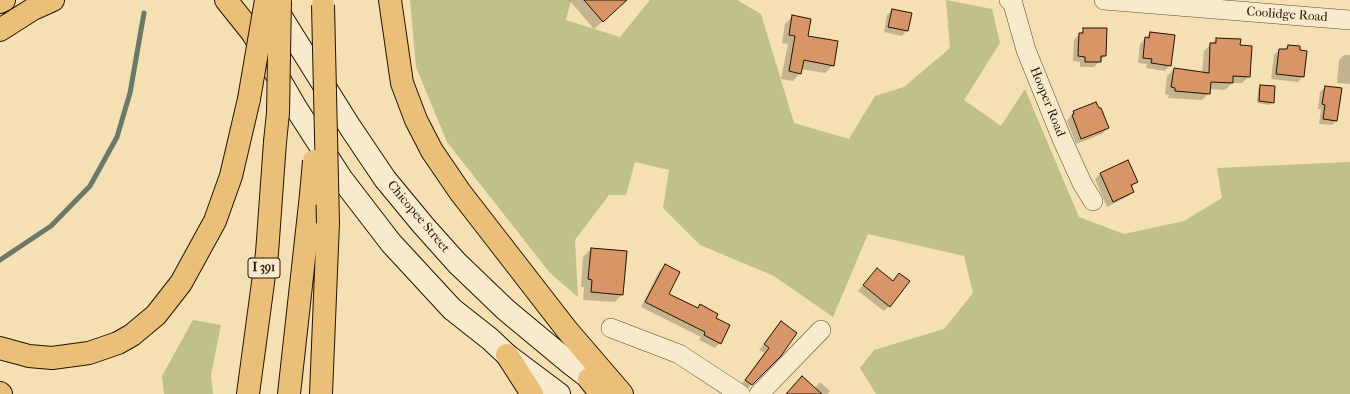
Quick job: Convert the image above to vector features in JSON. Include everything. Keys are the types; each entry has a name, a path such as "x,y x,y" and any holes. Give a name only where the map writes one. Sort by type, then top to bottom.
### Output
{"highway":[{"path":"0,2 4,0"},
{"path":"0,30 34,9 53,0"},
{"path":"226,0 254,35"},
{"path":"0,348 29,356 52,358 90,353 118,343 132,335 156,315 181,283 215,221 231,176 249,99 266,0"},
{"name":"I 391","path":"248,394 267,252 278,113 280,0"},
{"path":"390,0 402,83 416,120 430,146 460,192 553,313 622,394"},
{"path":"288,394 318,128 323,3"},
{"path":"321,394 328,223 323,3"},
{"path":"507,355 532,394"}],"main road":[{"path":"234,0 296,108 341,178 374,222 411,266 447,304 507,355 559,394"},
{"name":"Chicopee Street","path":"270,0 350,127 410,210 453,259 490,296 595,386 610,394"}],"street":[{"name":"Hooper Road","path":"1009,0 1013,4 1026,50 1062,139 1082,183 1093,201"},
{"name":"Coolidge Road","path":"1104,0 1350,20"},
{"path":"611,328 679,354 740,394"},
{"path":"759,394 821,330"}],"green space":[{"path":"410,0 571,0 566,20 620,37 650,0 737,0 761,14 794,123 849,139 875,96 904,87 950,48 946,0 992,9 1000,43 964,100 1001,126 1025,89 1079,217 1124,234 1184,221 1222,198 1217,168 1350,162 1350,394 876,394 860,368 874,350 944,329 973,293 964,256 868,234 833,317 774,276 700,245 663,208 669,170 635,162 626,195 609,195 575,240 578,297 550,273 447,142 416,67"},
{"path":"193,320 221,325 211,375 213,394 164,394 162,376"}],"building":[{"path":"584,0 627,0 603,22"},
{"path":"892,9 912,13 908,31 888,27"},
{"path":"792,15 811,19 808,36 838,41 834,66 804,60 801,74 789,71 795,36 789,35"},
{"path":"1083,28 1107,28 1106,56 1101,56 1101,62 1085,62 1085,57 1078,56 1079,33 1083,33"},
{"path":"1150,32 1175,35 1171,66 1151,63 1152,59 1143,58 1145,37 1149,38"},
{"path":"1216,38 1241,39 1240,45 1252,46 1250,77 1233,76 1233,83 1211,82 1210,94 1175,91 1175,88 1171,87 1174,68 1209,73 1210,43 1216,43"},
{"path":"1288,45 1300,46 1300,50 1307,51 1304,77 1276,74 1279,49 1287,49"},
{"path":"1260,85 1275,86 1274,103 1259,101"},
{"path":"1325,86 1342,88 1337,121 1323,119 1325,105 1322,104"},
{"path":"1096,102 1099,108 1101,108 1109,128 1081,139 1072,115 1074,114 1073,111"},
{"path":"1128,160 1138,182 1131,185 1134,192 1113,202 1100,173"},
{"path":"591,248 627,251 623,295 591,292 592,280 588,279"},
{"path":"665,264 680,272 669,294 698,308 700,304 718,314 716,318 730,325 721,344 704,335 705,332 645,302"},
{"path":"877,268 893,281 899,273 910,281 890,307 863,285"},
{"path":"781,321 797,333 781,356 752,385 745,380 769,348 764,344"},
{"path":"802,376 822,394 786,394"}],"waterway":[{"path":"0,260 51,226 90,186 117,137 130,93 144,13"}]}
